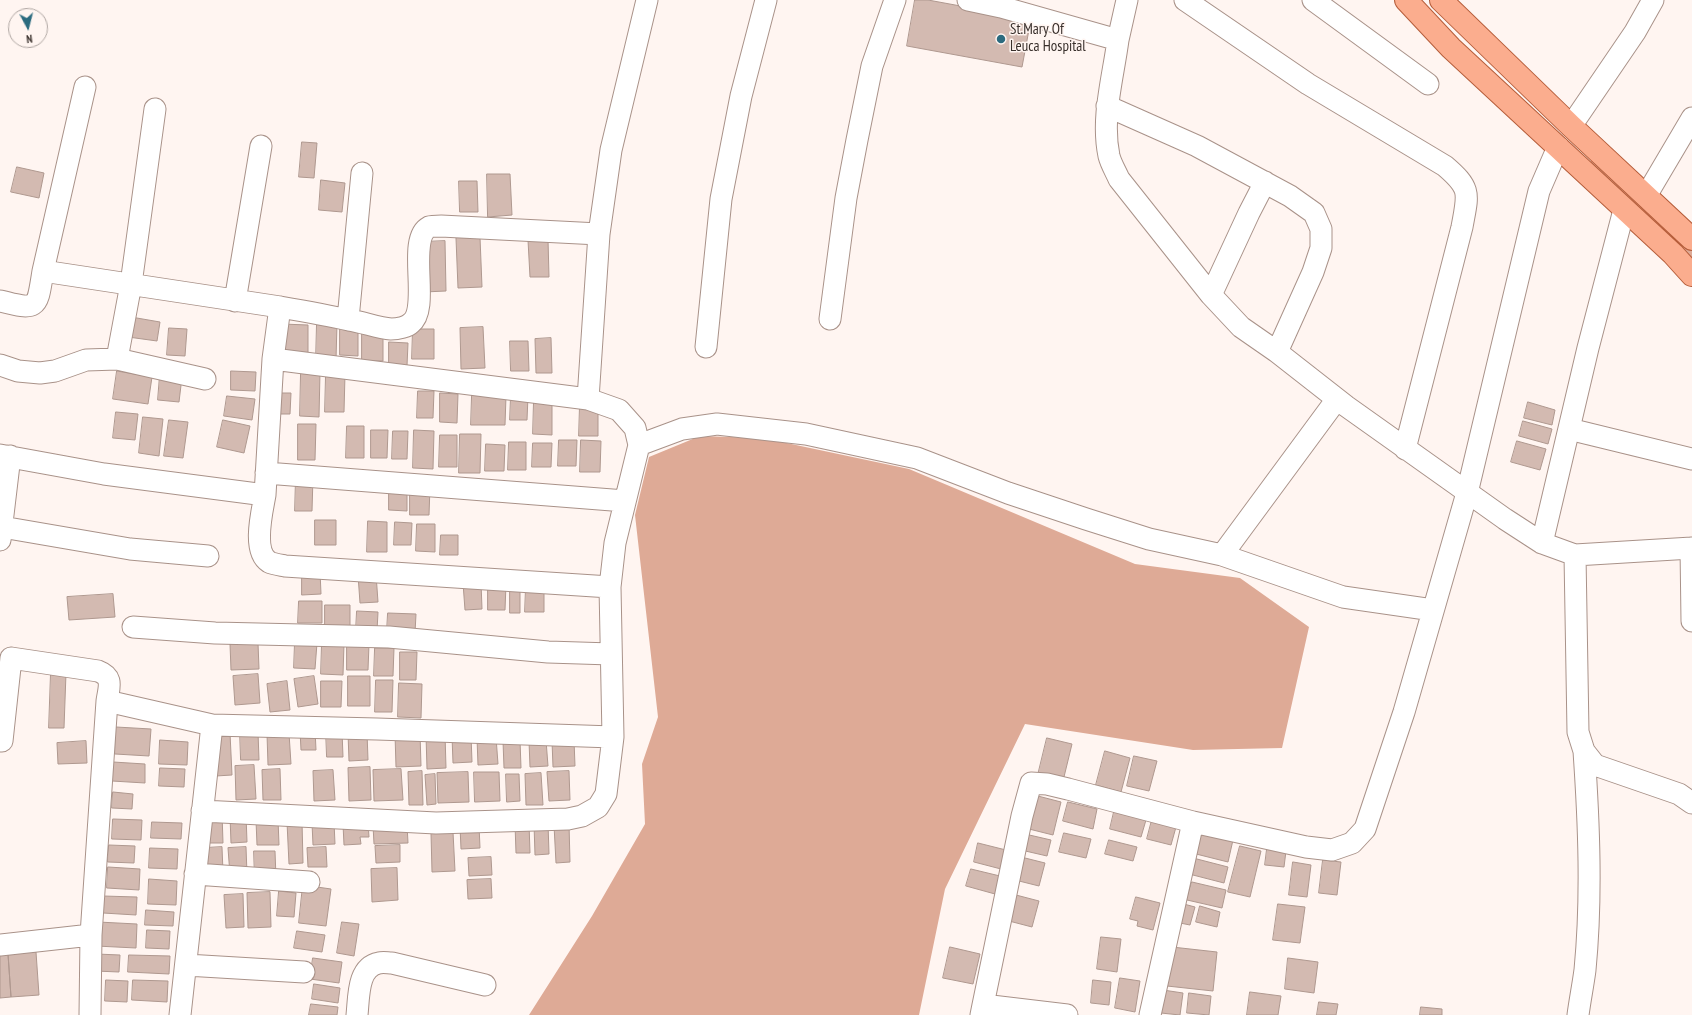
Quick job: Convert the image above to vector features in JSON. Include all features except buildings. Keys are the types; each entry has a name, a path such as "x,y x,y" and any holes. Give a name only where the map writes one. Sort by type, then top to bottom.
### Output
{"main road":[{"path":"1406,0 1451,48 1673,254 1692,275"},
{"path":"1441,0 1570,126 1692,240"}],"street":[{"path":"588,399 599,234 611,150 647,0"},
{"path":"706,347 722,199 741,96 766,0"},
{"path":"830,319 846,198 872,66 895,0"},
{"path":"968,0 1002,4 1118,40"},
{"path":"1127,0 1118,40 1107,106 1106,138 1110,158 1119,179 1211,295 1241,326 1337,399 1505,519 1542,543 1575,555 1691,548 1692,621"},
{"path":"1186,0 1308,84 1445,166 1458,177 1466,190 1466,206 1462,227 1405,448"},
{"path":"1313,0 1428,84"},
{"path":"1570,126 1635,32 1653,0"},
{"path":"0,300 23,306 32,305 37,302 85,87"},
{"path":"1107,106 1197,146 1290,196 1314,213 1321,229 1321,248 1313,272 1277,352"},
{"path":"117,359 131,284 155,109"},
{"path":"1646,196 1692,118"},
{"path":"235,301 261,146"},
{"path":"1067,1015 982,1010 1022,816 1031,783 1047,784 1068,789 1193,822 1306,846 1332,850 1352,843 1365,829 1404,712 1467,492 1539,191 1558,147"},
{"path":"348,319 362,173"},
{"path":"1211,295 1265,182"},
{"path":"1542,543 1624,210"},
{"path":"43,271 280,307 348,319 391,329 401,328 411,324 416,318 419,303 419,246 422,234 429,227 441,226 599,234"},
{"path":"280,307 273,359 265,495 259,536 261,551 269,562 284,566 610,587"},
{"path":"0,365 18,371 40,373 55,371 86,360 117,359 205,379"},
{"path":"202,811 436,823 568,819 582,816 598,807 606,794 613,737 610,587 615,543 624,500 639,445 635,428 619,410 588,399 273,359"},
{"path":"1222,555 1337,399"},
{"path":"639,445 682,429 716,424 806,434 917,458 1008,493 1149,539 1222,555 1344,598 1433,610"},
{"path":"1569,429 1692,459"},
{"path":"208,556 130,549 1,534 5,455 104,474 265,495"},
{"path":"266,473 624,500"},
{"path":"1575,555 1578,732 1584,751 1589,815 1589,908 1585,970 1578,1015"},
{"path":"133,627 216,633 389,637 548,652 611,654"},
{"path":"0,740 2,741 6,658 98,671 104,673 108,677 110,684 107,701 91,935 90,1015"},
{"path":"107,701 212,725 613,737"},
{"path":"180,1015 212,725"},
{"path":"1584,751 1595,765 1679,794 1692,803"},
{"path":"1150,1015 1193,822"},
{"path":"195,874 309,882"},
{"path":"0,945 91,935"},
{"path":"357,1015 363,976 370,966 380,963 392,963 485,985"},
{"path":"186,965 304,972"}],"shaded area":[{"path":"700,436 763,438 909,469 1135,564 1240,578 1309,627 1282,748 1193,750 1025,724 945,889 919,1015 529,1015 592,916 645,824 642,764 658,717 635,515 649,457"}],"waterway":[{"path":"1599,166 1692,257"}],"place":[{"name":"St.Mary Of Leuca Hospital","path":"1001,39"}]}
